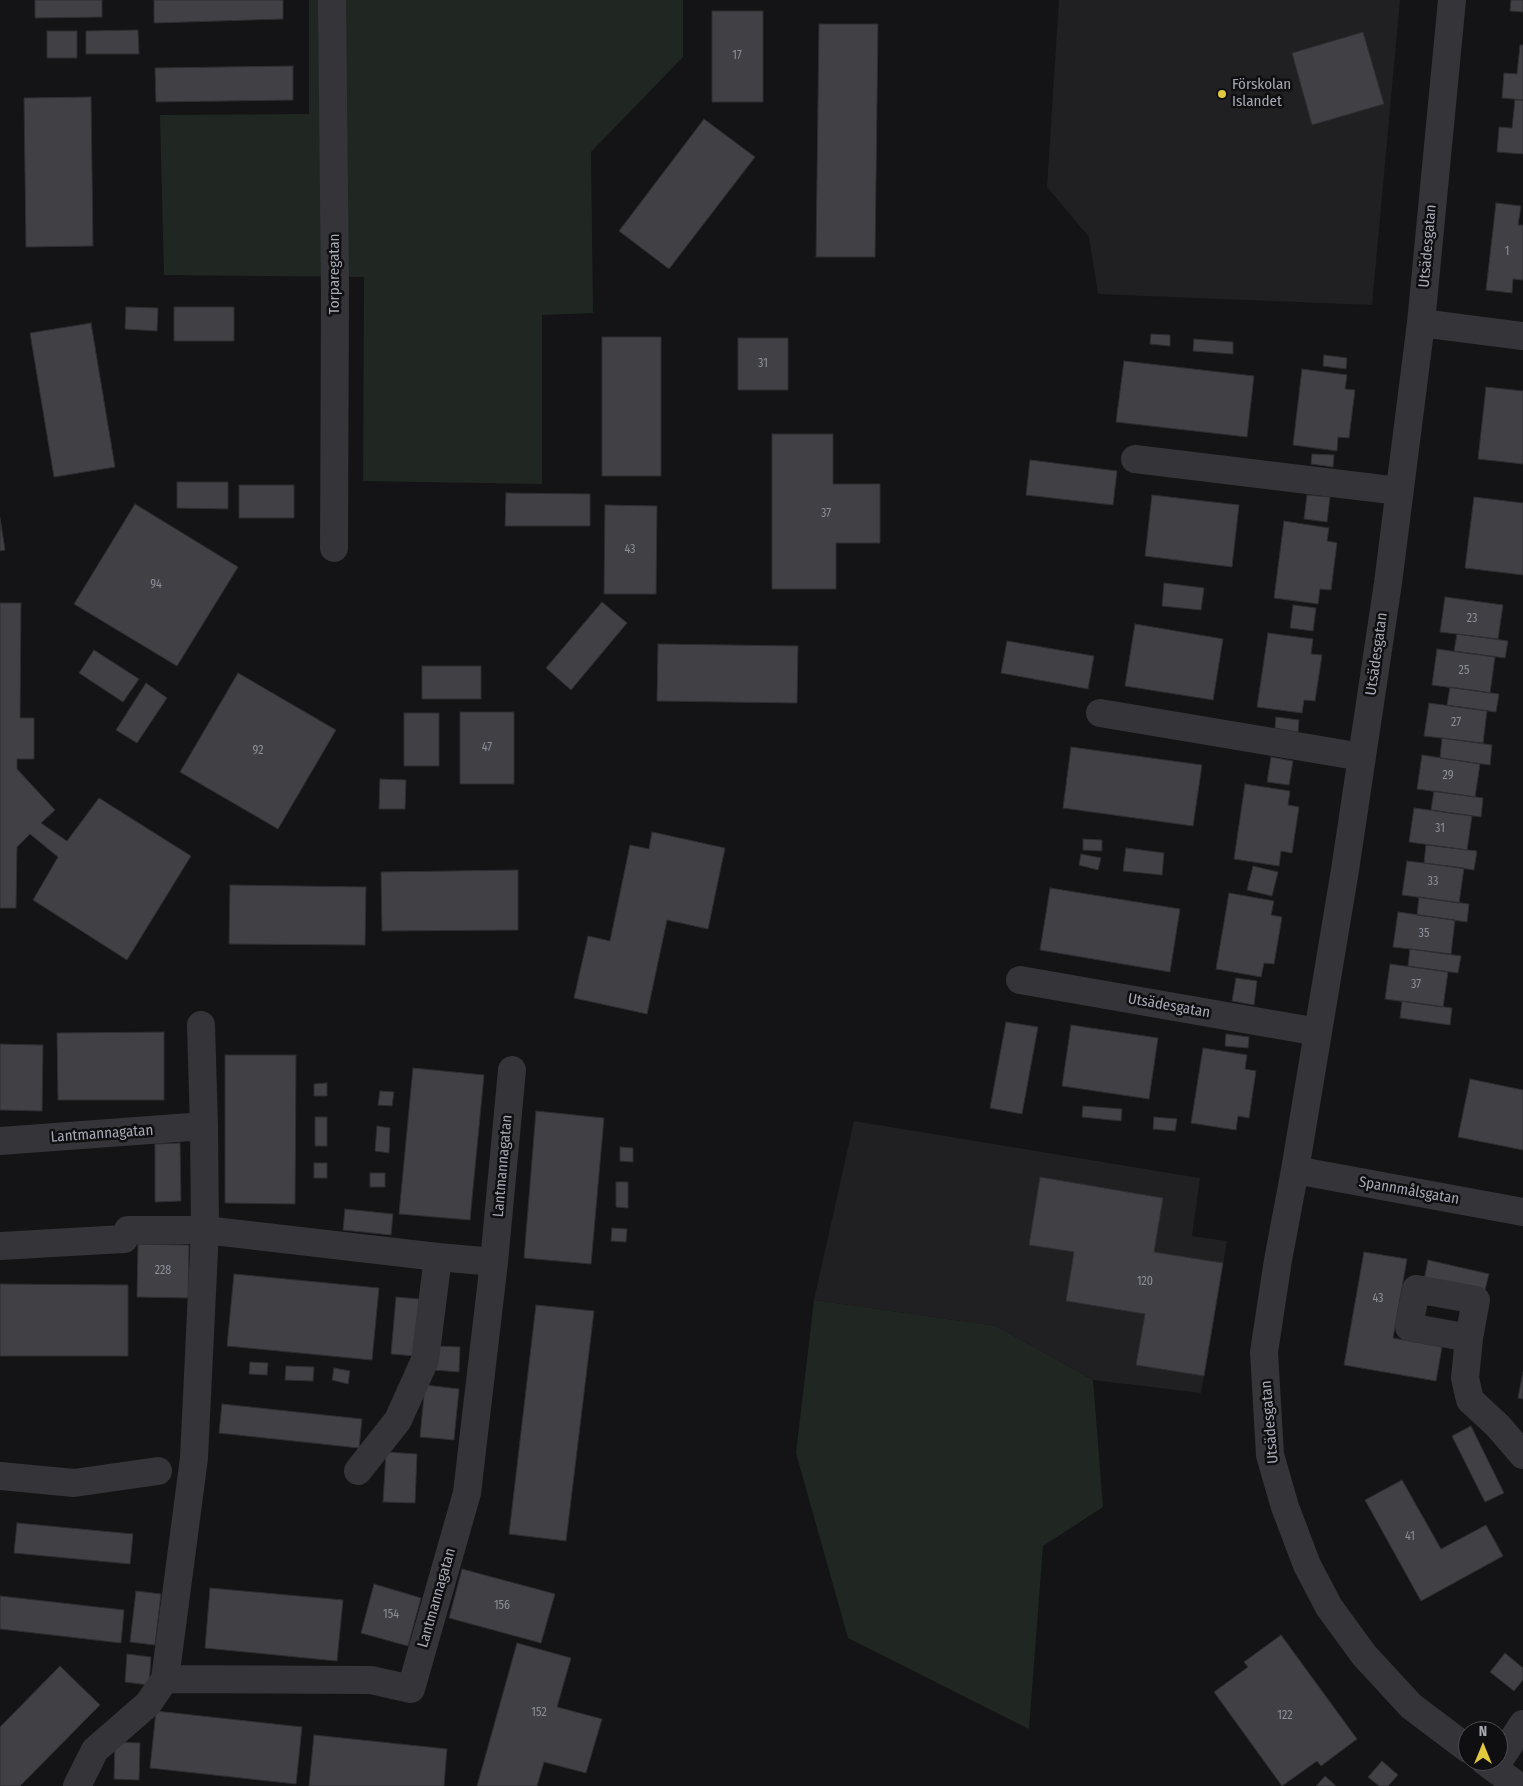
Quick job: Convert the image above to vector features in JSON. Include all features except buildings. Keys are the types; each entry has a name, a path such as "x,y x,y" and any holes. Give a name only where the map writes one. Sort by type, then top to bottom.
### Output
{"street":[{"name":"Torparegatan","path":"332,0 335,292 334,548"},
{"name":"Utsädesgatan","path":"1452,0 1421,323 1388,583 1318,1032 1278,1260 1264,1352 1270,1455 1285,1507 1307,1565 1329,1607 1364,1655 1411,1706 1458,1741"},
{"path":"1421,323 1523,336"},
{"path":"1135,459 1399,491"},
{"path":"1100,713 1362,757"},
{"name":"Utsädesgatan","path":"1020,980 1318,1032"},
{"path":"76,1786 95,1750 148,1704 165,1679 194,1458 204,1230 204,1126 201,1025"},
{"name":"Lantmannagatan","path":"165,1679 371,1680 410,1689 467,1493 494,1262 512,1070"},
{"name":"Lantmannagatan","path":"0,1141 204,1126"},
{"name":"Spannmålsgatan","path":"1295,1170 1523,1212"},
{"path":"0,1246 124,1239 128,1230 204,1230 438,1258 494,1262"},
{"path":"358,1472 398,1420 425,1360 438,1258"},
{"path":"1469,1338 1465,1378 1470,1400 1510,1428 1523,1456"},
{"path":"0,1476 74,1483 158,1471"},
{"path":"1508,1742 1523,1724"},
{"path":"1497,1771 1518,1786"}],"shaded area":[{"path":"309,0 683,0 683,57 591,152 593,313 542,315 542,484 363,481 364,277 164,275 160,115 309,114"},
{"name":"Förskolan Islandet","path":"1059,0 1400,0 1372,305 1098,294 1089,237 1047,187"},
{"path":"854,1121 1200,1178 1192,1236 1227,1241 1201,1393 1093,1380 996,1326 814,1300"},
{"path":"814,1300 996,1326 1093,1380 1103,1507 1043,1546 1029,1729 848,1638 796,1453"}],"place":[{"name":"Förskolan Islandet","path":"1222,94"}]}
